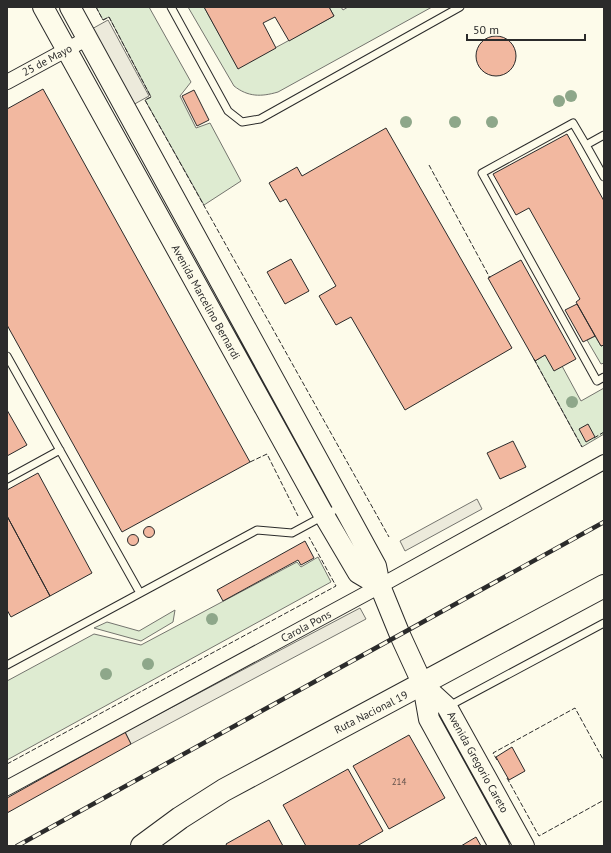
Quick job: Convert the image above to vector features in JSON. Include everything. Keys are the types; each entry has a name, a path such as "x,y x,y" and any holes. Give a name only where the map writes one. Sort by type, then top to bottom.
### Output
{"highway":[{"name":"Ruta Nacional 19","path":"142,846 180,818 224,790 423,685 604,586"}],"main road":[{"name":"Avenida Marcelino Bernardi","path":"43,7 324,516 358,573 380,586"},
{"name":"Avenida Marcelino Bernardi","path":"70,7 376,566 380,586 400,635"},
{"name":"Avenida Gregorio Careto","path":"400,635 423,685 429,719 499,846"},
{"name":"Avenida Gregorio Careto","path":"423,685 447,707 524,846"}],"street":[{"name":"25 de Mayo","path":"7,82 88,38"},
{"name":"Carola Pons","path":"7,788 380,586 604,462"}],"lane":[{"path":"171,7 228,111 242,122 260,119 460,7"},
{"path":"604,177 573,123 482,173 597,381 604,377"},
{"path":"586,145 604,135"},
{"path":"7,356 140,593"},
{"path":"7,479 60,450"},
{"path":"7,665 258,530 292,533 342,505"},
{"path":"447,707 604,623"}],"green space":[{"path":"96,7 149,7 191,82 180,96 196,128 210,123 241,181 204,205 145,100 151,97 109,17 103,20"},
{"path":"188,7 204,7 238,68 334,16 329,7 341,7 343,10 348,7 432,7 278,92 266,95 255,95 239,90 234,86"},
{"path":"595,336 601,346 604,345 604,363 601,364 587,340"},
{"path":"545,355 562,366 581,401 604,388 604,434 582,447 535,361"},
{"path":"318,557 331,582 7,760 7,681 94,634 141,645 297,562 301,567"},
{"path":"175,610 173,622 141,641 94,628 107,622 139,631"}],"shaded area":[{"path":"108,20 149,96 131,106 90,30"},
{"path":"477,499 482,509 405,551 400,541"},
{"path":"360,608 366,619 131,744 125,732"}],"building":[{"path":"204,7 329,7 334,16 289,41 275,17 263,23 276,48 238,69"},
{"path":"500,36 507,39 513,45 516,56 515,64 507,73 500,76 492,76 485,73 477,64 476,52 479,45 488,37"},
{"path":"43,89 250,462 122,532 7,325 7,109"},
{"path":"194,90 209,120 197,126 182,96"},
{"path":"386,128 512,348 405,410 351,317 336,325 319,296 336,286 286,199 280,202 269,183 297,167 302,176"},
{"path":"567,134 604,201 604,345 601,346 576,302 580,299 529,208 516,215 493,174"},
{"path":"291,259 309,291 285,304 267,272"},
{"path":"521,260 576,359 554,371 545,355 535,361 488,278"},
{"path":"577,304 595,336 583,342 565,310"},
{"path":"7,410 27,445 7,456"},
{"path":"588,424 595,437 586,442 579,429"},
{"path":"513,441 526,467 500,479 487,453"},
{"path":"38,473 92,573 50,596 7,516 7,490"},
{"path":"7,516 50,596 11,617 7,610"},
{"path":"149,526 153,528 155,532 153,536 149,538 145,536 143,532 145,528"},
{"path":"133,534 137,536 139,540 137,544 133,546 129,544 127,540 129,536"},
{"path":"305,541 314,558 301,565 298,560 223,601 217,590"},
{"path":"125,732 131,744 7,813 7,798"},
{"path":"409,735 445,798 389,829 353,766"},
{"path":"512,747 525,771 509,780 496,757"},
{"path":"348,769 383,831 357,846 306,846 283,805"},
{"path":"269,820 283,846 227,846 226,844"},
{"path":"476,837 481,846 461,846"}],"railway":[{"path":"17,846 604,522"}],"fence":[{"path":"96,7 103,20 109,17 151,97 145,100 389,537"},
{"path":"429,165 490,278"},
{"path":"534,359 582,447"},
{"path":"594,438 604,432"},
{"path":"250,462 267,454 298,516"},
{"path":"7,764 336,586 309,537"},
{"path":"497,760 493,753 575,708 604,761"},
{"path":"507,778 539,836 604,800"}]}
